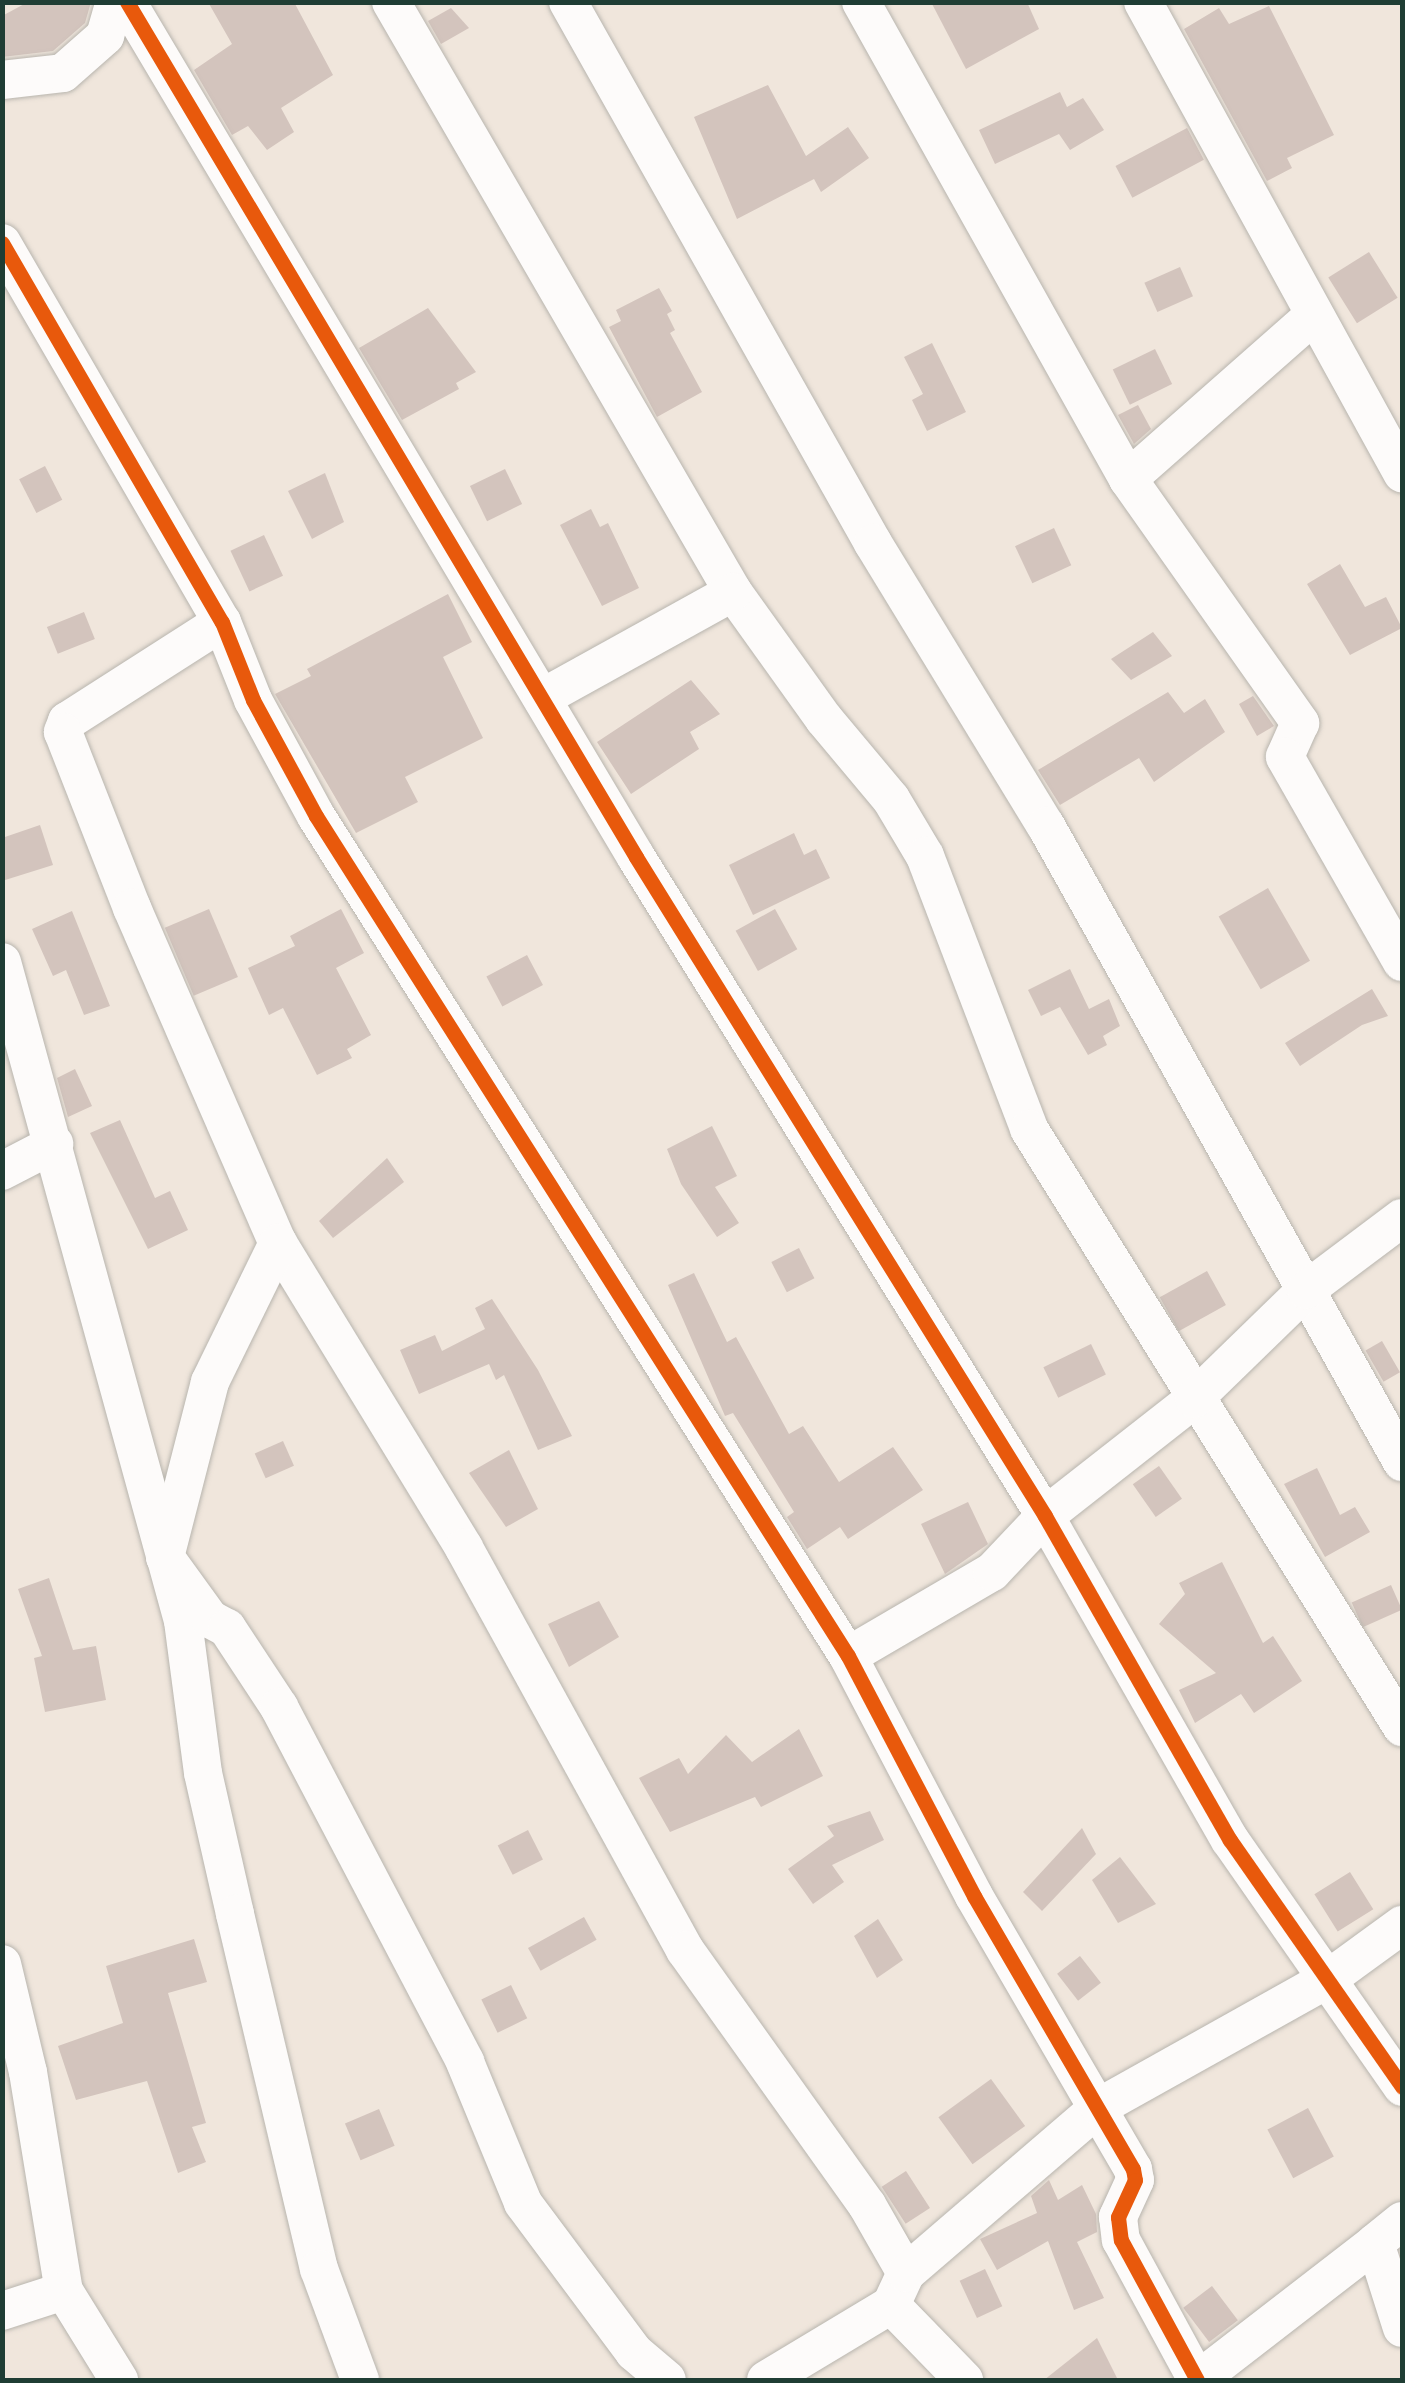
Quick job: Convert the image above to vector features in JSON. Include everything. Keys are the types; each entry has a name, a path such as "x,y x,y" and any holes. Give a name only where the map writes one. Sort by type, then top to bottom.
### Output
{"street":[{"path":"2,80 63,73 105,36 116,2"},
{"path":"127,2 542,698 1045,1516 1230,1840 1402,2087"},
{"path":"391,2 733,592 892,799 917,842 1029,1129 1194,1400 1402,1727"},
{"path":"568,2 1402,1462"},
{"path":"861,2 1128,478 1300,723 1285,757 1402,962"},
{"path":"1144,2 1402,474"},
{"path":"2,242 222,622 253,700 316,816 848,1656 974,1896 1099,2108 1135,2180 1118,2217 1121,2240 1197,2380 1389,2232 1402,2328"},
{"path":"1128,478 1314,315"},
{"path":"542,698 733,592"},
{"path":"222,622 79,708 64,732 278,1243 464,1548 685,1950 867,2206 898,2289 964,2380"},
{"path":"2,962 183,1622 203,1773 319,2269 360,2380"},
{"path":"2,1171 54,1144"},
{"path":"848,1656 992,1572 1045,1516 1194,1400 1306,1290 1402,1218"},
{"path":"165,1557 210,1382 278,1243"},
{"path":"165,1557 210,1619 226,1628 279,1708 465,2062 524,2204 634,2352 666,2380"},
{"path":"766,2380 898,2289 1099,2108 1328,1979 1402,1925"},
{"path":"2,1964 28,2072 64,2290 118,2380"},
{"path":"2,2311 64,2290"}],"building":[{"path":"28,2 91,2 85,23 53,51 2,57 2,16"},
{"path":"208,2 294,2 333,75 281,108 294,132 267,150 248,126 232,135 194,70 232,44"},
{"path":"931,2 1027,2 1039,29 966,69"},
{"path":"1269,6 1334,135 1287,158 1292,168 1267,181 1184,29 1219,8 1229,24"},
{"path":"451,8 469,28 441,44 428,21"},
{"path":"768,85 806,156 848,127 869,158 821,192 814,179 737,219 694,117"},
{"path":"1060,92 1067,107 1083,98 1104,130 1070,150 1059,134 995,164 979,130"},
{"path":"1187,128 1204,160 1132,198 1115,166"},
{"path":"1369,252 1398,298 1357,323 1328,277"},
{"path":"1180,267 1193,296 1157,312 1144,283"},
{"path":"659,288 672,311 667,314 675,330 670,333 702,392 657,417 609,327 621,321 616,310"},
{"path":"428,308 476,372 456,383 459,389 402,420 359,348"},
{"path":"932,343 966,412 927,431 912,400 923,394 904,357"},
{"path":"1155,349 1172,384 1130,405 1113,370"},
{"path":"1138,405 1151,429 1134,444 1118,415"},
{"path":"45,466 62,500 36,513 19,479"},
{"path":"505,469 522,504 487,521 470,486"},
{"path":"325,473 344,522 312,539 288,491"},
{"path":"591,509 600,527 608,523 639,588 602,606 560,525"},
{"path":"1054,528 1071,565 1032,583 1015,546"},
{"path":"264,535 283,576 249,591 230,551"},
{"path":"1340,564 1365,607 1386,597 1402,628 1350,655 1307,584"},
{"path":"448,594 472,642 443,657 483,738 405,777 418,802 356,833 275,694 311,676 307,669"},
{"path":"84,612 95,639 58,654 47,627"},
{"path":"1153,632 1172,656 1131,680 1111,659"},
{"path":"691,680 720,714 690,732 699,749 631,794 597,742"},
{"path":"1168,692 1184,713 1205,699 1225,732 1154,782 1139,758 1060,805 1038,770"},
{"path":"1253,696 1274,726 1257,736 1239,704"},
{"path":"40,825 53,865 2,881 2,838"},
{"path":"794,833 804,855 816,849 830,878 753,915 729,865"},
{"path":"1268,888 1310,961 1261,989 1219,917"},
{"path":"209,909 238,977 194,996 165,928"},
{"path":"341,909 364,953 336,968 371,1035 347,1049 352,1058 317,1075 283,1008 269,1015 248,968 295,946 290,936"},
{"path":"775,909 797,949 758,971 736,931"},
{"path":"72,911 110,1006 84,1015 66,970 53,976 32,929"},
{"path":"527,955 543,985 502,1007 486,977"},
{"path":"1070,969 1089,1009 1109,999 1120,1026 1103,1036 1107,1045 1088,1055 1060,1007 1041,1016 1028,990"},
{"path":"1372,989 1388,1016 1362,1025 1300,1066 1285,1043"},
{"path":"75,1069 92,1106 68,1117 57,1078"},
{"path":"120,1120 155,1198 170,1191 188,1230 148,1249 90,1133"},
{"path":"712,1126 737,1176 715,1187 739,1223 717,1237 681,1184 667,1149"},
{"path":"387,1158 404,1182 333,1238 319,1221"},
{"path":"799,1248 814,1278 787,1292 771,1262"},
{"path":"1207,1271 1226,1305 1179,1331 1160,1297"},
{"path":"694,1273 727,1342 736,1337 789,1434 803,1426 839,1482 893,1447 923,1490 848,1539 840,1527 807,1549 787,1517 794,1512 733,1413 725,1416 668,1285"},
{"path":"492,1299 538,1370 572,1436 538,1450 504,1375 496,1380 489,1364 419,1394 400,1350 435,1335 442,1351 485,1329 475,1308"},
{"path":"1382,1341 1400,1372 1384,1382 1366,1350"},
{"path":"1091,1344 1106,1375 1058,1398 1043,1367"},
{"path":"283,1441 294,1466 266,1478 255,1454"},
{"path":"509,1450 538,1509 506,1527 469,1473"},
{"path":"1159,1466 1182,1499 1156,1517 1133,1484"},
{"path":"1317,1468 1340,1515 1355,1507 1370,1532 1325,1557 1284,1484"},
{"path":"968,1502 988,1544 945,1574 921,1524"},
{"path":"1222,1562 1263,1643 1273,1636 1302,1681 1254,1713 1241,1694 1195,1723 1179,1690 1216,1673 1159,1624 1185,1594 1179,1583"},
{"path":"49,1578 73,1650 96,1646 106,1700 45,1712 34,1658 42,1656 18,1589"},
{"path":"1391,1585 1402,1610 1363,1627 1352,1602"},
{"path":"599,1601 619,1637 569,1667 548,1624"},
{"path":"799,1729 823,1776 761,1807 755,1797 670,1832 639,1778 679,1758 688,1774 726,1735 752,1762"},
{"path":"870,1811 884,1840 832,1865 844,1882 813,1904 788,1869 834,1836 827,1826"},
{"path":"1082,1828 1096,1854 1042,1911 1023,1892"},
{"path":"528,1830 543,1859 513,1875 498,1845"},
{"path":"1120,1857 1156,1904 1118,1923 1092,1880"},
{"path":"1350,1872 1373,1909 1338,1932 1314,1894"},
{"path":"584,1917 597,1940 541,1971 528,1948"},
{"path":"878,1919 903,1960 877,1978 854,1936"},
{"path":"194,1939 207,1982 168,1993 206,2123 192,2127 206,2162 178,2173 147,2081 76,2100 58,2046 123,2023 106,1966"},
{"path":"1080,1956 1101,1983 1078,2001 1057,1974"},
{"path":"511,1985 527,2018 498,2033 481,1999"},
{"path":"991,2079 1025,2126 973,2164 938,2117"},
{"path":"1308,2108 1334,2157 1293,2178 1267,2130"},
{"path":"379,2109 395,2146 361,2160 345,2123"},
{"path":"906,2171 930,2208 906,2224 882,2187"},
{"path":"1049,2180 1058,2200 1082,2185 1096,2214 1097,2232 1077,2242 1104,2298 1074,2310 1048,2241 997,2270 980,2239 1037,2213 1031,2196"},
{"path":"985,2269 1002,2306 977,2318 960,2281"},
{"path":"1212,2286 1238,2320 1209,2342 1183,2308"},
{"path":"1097,2338 1118,2380 1044,2380"}],"cycle path":[{"path":"127,2 636,857 1045,1516 1230,1840 1402,2087"},
{"path":"2,243 222,622 253,700 316,816 848,1656 974,1896 1133,2169 1135,2180 1118,2217 1121,2240 1197,2380"}]}
